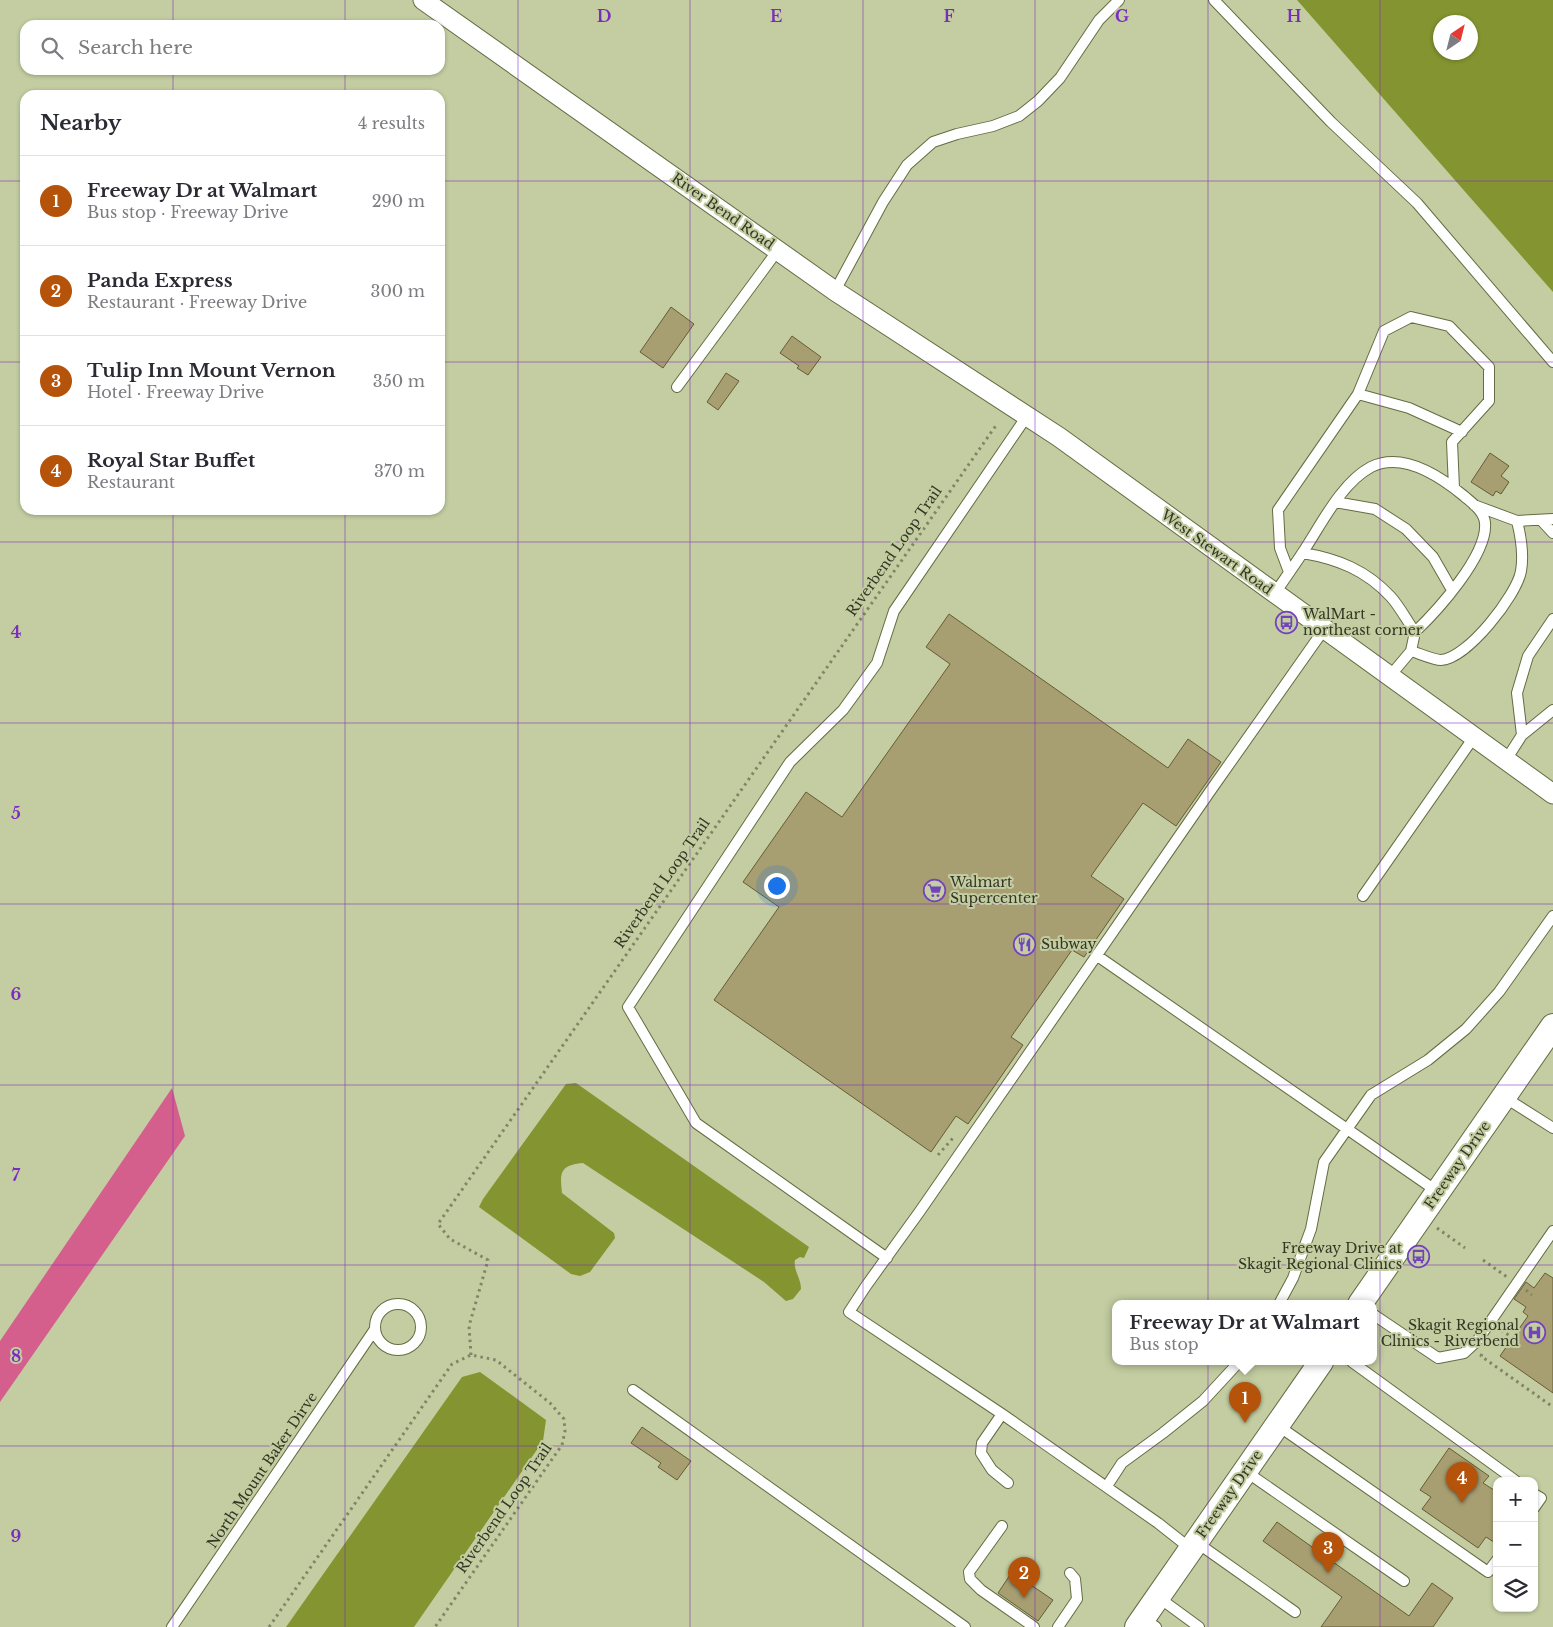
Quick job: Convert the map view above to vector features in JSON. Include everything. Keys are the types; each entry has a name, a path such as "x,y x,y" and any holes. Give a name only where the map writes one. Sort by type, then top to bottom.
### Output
{"street":[{"name":"River Bend Road","path":"423,0 835,290 1027,416"},
{"name":"West Stewart Road","path":"1027,416 1325,628 1553,794"},
{"name":"Freeway Drive","path":"1363,1300 1553,1026"},
{"name":"Freeway Drive","path":"1145,1624 1158,1597 1319,1365"}],"lane":[{"path":"835,290 883,202 907,165 933,142 957,134 993,126 1019,116 1038,101 1060,78 1099,20 1118,0"},
{"path":"1214,0 1331,122 1418,203 1553,362"},
{"path":"677,387 778,250"},
{"path":"1289,572 1280,548 1278,510 1358,394 1384,331 1411,317 1449,326 1489,367 1490,401 1452,442 1454,488"},
{"path":"1358,394 1409,408 1462,432"},
{"path":"887,1258 696,1123 628,1007 790,762 843,710 877,663 894,611 1027,416"},
{"path":"1275,593 1335,502 1355,479 1372,467 1388,462 1410,465 1431,473 1454,488 1478,508 1485,521 1483,540 1476,556 1452,590 1435,613 1415,632 1411,651 1390,676"},
{"path":"1335,502 1375,509 1406,529 1433,557 1452,590"},
{"path":"1473,504 1517,521 1553,519"},
{"path":"1541,520 1553,533"},
{"path":"1411,651 1441,660 1460,653 1503,606 1521,573 1523,554 1517,521"},
{"path":"1302,553 1324,557 1349,565 1372,580 1392,598 1415,632"},
{"path":"1522,734 1516,693 1528,656 1553,619"},
{"path":"1295,1612 1158,1523 1002,1414 850,1312 866,1286 1325,628"},
{"path":"1506,760 1522,734 1553,710"},
{"path":"1362,896 1474,737"},
{"path":"1280,1300 1293,1278 1311,1229 1324,1162 1371,1095 1428,1060 1466,1029 1499,992 1553,916"},
{"path":"1096,955 1438,1192"},
{"path":"1504,1097 1553,1128"},
{"path":"1377,1317 1438,1358 1464,1353 1477,1342 1553,1231"},
{"path":"398,1304 412,1308 417,1314 422,1327 418,1341 406,1350 399,1351 380,1342 375,1329 379,1314 391,1305 398,1304"},
{"name":"North Mount Baker Dirve","path":"172,1627 375,1329"},
{"path":"1107,1486 1122,1463 1203,1401 1237,1365"},
{"path":"1356,1365 1510,1477"},
{"path":"633,1390 965,1627"},
{"path":"1002,1414 982,1443 981,1453 992,1470 1008,1483"},
{"path":"1277,1425 1488,1572 1493,1565"},
{"path":"1245,1471 1404,1581"},
{"path":"1002,1526 969,1572 970,1579 981,1590 1034,1627"},
{"path":"1058,1627 1078,1599 1075,1579 1070,1573"},
{"path":"1158,1597 1199,1627"}],"path":[{"name":"Riverbend Loop Trail","path":"436,1627 562,1445 565,1430 564,1419 550,1403 496,1360 471,1354 469,1326 488,1260 450,1239 438,1224 997,424"},
{"path":"1434,1226 1465,1248"},
{"path":"1483,1260 1509,1278"},
{"path":"1522,1299 1532,1284"},
{"path":"1496,1336 1506,1322"},
{"path":"1501,1330 1512,1338"},
{"path":"1488,1349 1481,1356 1553,1407"},
{"path":"269,1627 452,1364 471,1354"}],"shaded area":[{"path":"1297,0 1553,0 1553,292"},
{"path":"576,1083 809,1247 804,1258 800,1257 795,1260 801,1289 793,1299 786,1301 764,1282 583,1163 565,1168 561,1176 562,1193 614,1233 615,1238 590,1272 580,1276 571,1274 479,1207 566,1084"},
{"path":"172,1088 185,1136 0,1402 0,1341"},
{"path":"480,1372 546,1420 543,1441 414,1627 286,1627 462,1377"}],"building":[{"path":"671,307 694,324 663,368 640,352"},
{"path":"792,336 821,357 808,375 797,368 799,366 780,353"},
{"path":"726,373 739,381 718,410 707,402"},
{"path":"1490,453 1509,466 1501,476 1509,482 1501,494 1496,491 1493,496 1471,482"},
{"name":"Walmart Supercenter","path":"949,614 1168,768 1188,739 1221,762 1176,826 1143,803 1091,876 1124,899 1084,957 1072,950 1011,1037 1023,1045 968,1124 956,1116 931,1152 714,1000 779,907 743,882 806,792 842,817 950,664 926,647"},
{"name":"Skagit Regional Clinics - Riverbend","path":"1545,1273 1553,1278 1553,1393 1500,1356 1528,1316 1523,1312 1526,1307 1514,1299 1526,1282 1534,1288"},
{"path":"642,1427 691,1461 677,1480 658,1467 661,1463 631,1443"},
{"path":"1449,1448 1489,1476 1483,1483 1493,1489 1493,1541 1486,1537 1478,1548 1422,1509 1431,1497 1420,1490"},
{"path":"1277,1522 1409,1616 1432,1583 1453,1598 1433,1627 1321,1627 1342,1597 1263,1541"},
{"path":"1012,1572 1053,1600 1038,1621 998,1593"}],"place":[{"name":"WalMart - northeast corner","path":"1287,622"},
{"name":"Walmart Supercenter","path":"934,890"},
{"name":"Subway","path":"1025,944"},
{"name":"Freeway Drive at Skagit Regional Clinics","path":"1418,1256"},
{"name":"Skagit Regional Clinics - Riverbend","path":"1535,1333"},
{"name":"Freeway Dr at Walmart","path":"1245,1423"},
{"name":"Royal Star Buffet","path":"1462,1503"},
{"name":"Tulip Inn Mount Vernon","path":"1328,1573"},
{"name":"Panda Express","path":"1024,1598"}]}
